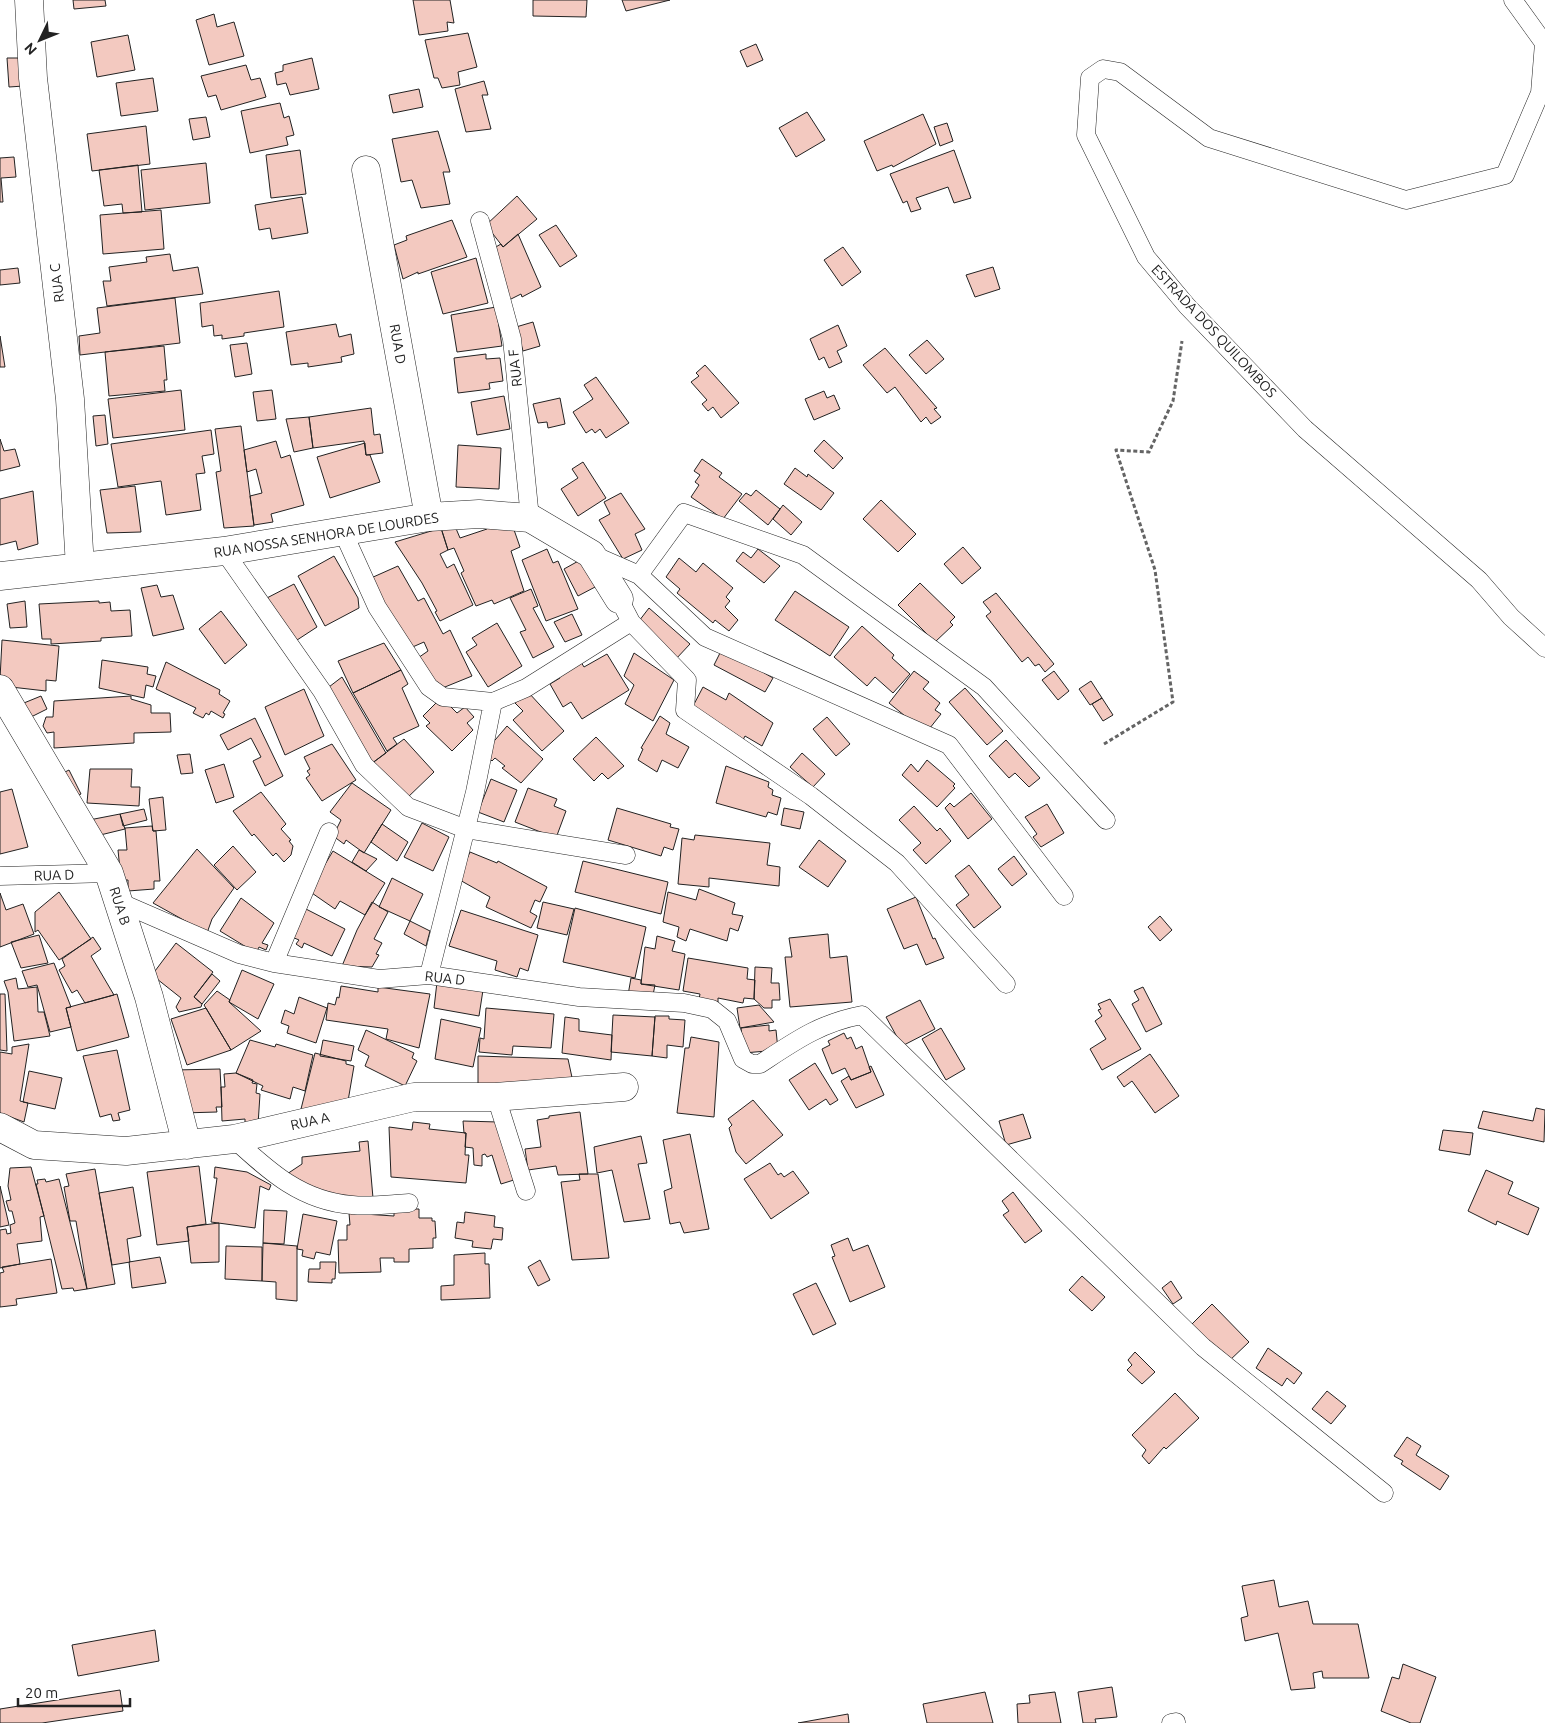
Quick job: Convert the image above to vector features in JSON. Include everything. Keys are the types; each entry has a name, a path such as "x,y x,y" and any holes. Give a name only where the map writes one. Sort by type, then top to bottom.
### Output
{"street":[{"name":"RUA C","path":"29,0 33,78 70,399 80,567"},
{"name":"RUA D","path":"366,170 429,517"},
{"name":"RUA NOSSA SENHORA DE LOURDES","path":"0,576 224,551 429,517 479,514 530,518 591,554 625,610"},
{"name":"RUA B","path":"0,689 109,873 149,997 187,1145"},
{"name":"RUA A","path":"0,1127 34,1145 126,1151 234,1139 414,1097 496,1097 624,1086"}],"lane":[{"name":"ESTRADA DOS QUILOMBOS","path":"1513,0 1544,43 1540,93 1504,175 1406,200 1209,138 1120,72 1103,69 1090,78 1086,135 1146,257 1187,306 1305,429 1479,580 1511,617 1545,648"},
{"name":"RUA F","path":"480,222 512,339 530,518"},
{"path":"639,575 684,513 803,555 984,687 1106,820"},
{"path":"343,532 377,607 429,686 443,697 493,702 526,688 625,610 687,680 685,710 811,796 897,863 1006,984"},
{"path":"224,551 322,691 364,764 408,807 466,830 626,855"},
{"path":"591,554 639,575 705,637 949,745 1064,896"},
{"path":"429,975 466,830 493,702"},
{"path":"274,964 329,832"},
{"name":"RUA D","path":"0,876 109,873"},
{"name":"RUA D","path":"119,902 239,954 274,964 379,979 429,975 579,997 684,1003 712,1009 727,1022 743,1059 752,1064 760,1064 810,1031 837,1020 862,1015 1203,1347 1384,1493"},
{"path":"496,1097 526,1191"},
{"path":"234,1139 269,1171 304,1194 351,1205 409,1203"},
{"path":"1171,1723 1176,1722"}],"path":[{"path":"1104,744 1174,702 1155,570 1116,450 1150,452 1172,401 1187,306"}],"building":[{"path":"73,0 105,0 106,6 74,9"},
{"path":"413,0 450,0 454,23 447,22 448,31 419,35"},
{"path":"533,0 587,0 586,17 533,16"},
{"path":"622,0 670,0 626,11"},
{"path":"214,14 217,27 234,22 244,56 209,65 196,20"},
{"path":"468,33 477,67 458,72 460,85 442,88 438,78 434,78 425,40"},
{"path":"128,35 135,70 97,77 91,42"},
{"path":"756,44 763,60 747,67 740,51"},
{"path":"7,58 22,58 24,86 9,87"},
{"path":"312,58 319,89 290,95 286,83 277,85 275,73 283,71 283,65"},
{"path":"246,65 251,80 260,78 266,97 221,110 216,95 208,97 201,76"},
{"path":"153,78 158,111 121,116 116,83"},
{"path":"484,81 488,95 482,95 491,129 466,132 455,89"},
{"path":"419,89 423,107 393,113 389,95"},
{"path":"280,103 284,118 289,116 294,135 286,137 288,145 250,153 241,111"},
{"path":"807,112 825,140 796,157 779,128"},
{"path":"923,114 936,144 893,167 892,165 877,171 864,141"},
{"path":"206,117 210,137 193,140 189,119"},
{"path":"947,123 953,141 940,146 934,127"},
{"path":"146,126 150,164 92,171 87,134"},
{"path":"438,131 450,172 443,172 450,204 421,208 412,180 401,182 392,139"},
{"path":"300,150 306,194 271,198 266,155"},
{"path":"954,150 971,198 954,203 948,187 916,198 921,209 911,212 907,201 903,203 890,174"},
{"path":"14,157 16,177 1,178 3,202 0,202 0,158"},
{"path":"206,163 210,203 145,210 141,170"},
{"path":"138,165 142,212 123,213 122,204 104,206 99,170"},
{"path":"517,196 537,219 503,247 486,225"},
{"path":"302,197 308,233 272,239 270,228 259,230 255,205"},
{"path":"161,210 164,249 103,254 100,215"},
{"path":"452,220 467,257 418,274 418,272 403,279 394,245 407,240 406,236"},
{"path":"556,225 577,256 560,267 539,235"},
{"path":"518,234 541,287 522,297 521,294 507,301 494,248 501,244 503,247"},
{"path":"843,247 861,272 842,286 824,260"},
{"path":"170,254 173,271 198,267 203,294 107,306 103,281 111,281 109,267 147,262 146,257"},
{"path":"476,258 488,303 443,314 431,272"},
{"path":"993,267 1000,289 975,297 966,275"},
{"path":"18,268 20,283 0,285 0,270"},
{"path":"279,291 284,327 244,333 244,336 222,339 222,335 214,336 213,325 202,327 200,303"},
{"path":"175,298 180,343 80,355 79,336 100,333 97,308"},
{"path":"496,307 502,346 457,352 451,315"},
{"path":"533,322 540,346 523,351 516,327"},
{"path":"336,324 339,337 351,334 354,354 341,357 342,362 308,367 308,363 291,365 286,332"},
{"path":"838,325 847,346 837,351 842,362 829,368 824,357 819,360 810,339"},
{"path":"0,336 5,367 0,367"},
{"path":"927,340 944,359 926,374 909,355"},
{"path":"247,343 252,374 235,377 230,345"},
{"path":"164,346 167,380 164,380 165,391 109,396 105,352"},
{"path":"885,348 937,408 934,409 941,417 931,424 926,417 921,422 895,387 887,393 863,365"},
{"path":"486,354 486,359 500,358 503,381 489,383 490,389 458,393 454,358"},
{"path":"705,365 739,403 721,418 713,407 708,411 702,404 707,400 691,382 699,376 696,373"},
{"path":"596,377 629,423 606,438 600,429 595,433 592,429 586,433 573,412 593,399 584,385"},
{"path":"181,390 185,430 113,438 108,399"},
{"path":"272,390 276,419 257,421 253,392"},
{"path":"824,391 827,398 834,395 840,409 814,420 805,399"},
{"path":"504,396 510,429 477,435 471,402"},
{"path":"560,398 565,424 548,428 547,422 538,423 533,404"},
{"path":"371,408 374,435 380,434 383,453 366,455 364,441 313,448 309,417"},
{"path":"105,415 108,444 96,446 93,416"},
{"path":"309,417 313,448 294,452 286,419"},
{"path":"241,426 254,526 224,528 216,472 221,471 215,429"},
{"path":"211,430 214,454 202,456 205,473 196,474 201,510 166,515 161,481 118,487 111,444"},
{"path":"0,439 4,451 15,449 20,466 0,471"},
{"path":"824,440 843,458 833,469 814,451"},
{"path":"276,441 281,458 290,455 304,505 271,514 273,522 254,525 250,496 262,493 256,469 247,472 244,450"},
{"path":"365,443 366,455 370,455 380,482 330,498 317,457"},
{"path":"458,445 501,448 499,489 456,487"},
{"path":"702,459 722,473 719,477 742,494 723,519 691,497 699,485 695,482 700,475 694,471"},
{"path":"583,462 606,498 578,516 561,489 578,478 572,469"},
{"path":"795,468 807,477 808,474 834,493 821,510 784,484"},
{"path":"135,486 141,532 107,533 100,490"},
{"path":"756,490 780,509 768,525 739,501 746,493 751,496"},
{"path":"33,491 38,544 18,550 16,541 0,545 0,499"},
{"path":"621,493 645,529 635,534 642,550 623,559 599,520 610,514 604,502"},
{"path":"881,500 916,534 898,552 863,519"},
{"path":"783,505 802,522 791,535 773,519"},
{"path":"483,518 512,524 520,547 511,551 524,591 494,604 492,600 476,606 461,573 464,571 454,548 448,550 441,528 452,519 460,538 487,529"},
{"path":"441,528 448,550 440,554 447,568 454,564 473,605 440,621 435,612 437,611 422,583 395,542"},
{"path":"963,547 981,568 962,584 944,564"},
{"path":"547,549 553,563 558,561 578,609 546,621 522,560"},
{"path":"758,549 780,566 764,583 736,561 743,552 751,558"},
{"path":"334,556 358,598 359,608 325,626 298,576"},
{"path":"679,558 696,572 703,563 733,588 726,597 730,601 725,607 738,620 729,631 715,620 713,623 677,593 680,589 666,577"},
{"path":"582,559 597,586 578,596 564,569"},
{"path":"398,566 418,601 424,598 443,634 450,630 472,676 440,689 415,660 428,651 424,642 408,649 371,578"},
{"path":"920,583 955,617 950,622 953,625 935,642 898,605"},
{"path":"294,584 317,627 294,642 263,600"},
{"path":"157,585 161,597 173,595 184,629 153,636 141,588"},
{"path":"531,589 538,606 533,608 554,647 533,658 520,632 526,630 510,598"},
{"path":"795,591 849,627 830,656 775,620"},
{"path":"996,593 1054,664 1045,672 1039,664 1035,666 1028,657 1022,662 986,616 991,612 983,602"},
{"path":"25,601 27,627 10,628 7,604"},
{"path":"99,601 99,603 110,602 111,611 130,610 132,636 101,638 101,641 51,644 51,639 42,639 39,604"},
{"path":"649,608 690,644 675,660 639,621"},
{"path":"221,611 247,645 225,664 199,629"},
{"path":"572,614 582,635 565,642 554,622"},
{"path":"497,623 522,666 488,687 466,652 477,645 472,638"},
{"path":"862,626 894,655 892,658 910,674 893,693 875,677 867,686 834,657"},
{"path":"2,640 59,646 56,681 46,680 46,691 11,687 11,680 0,679"},
{"path":"384,643 401,670 353,693 338,661"},
{"path":"722,649 773,678 765,692 714,665"},
{"path":"634,653 674,680 653,721 625,704 634,685 624,676"},
{"path":"607,654 629,690 582,719 571,702 563,707 550,684 560,678 556,672 581,662 584,667"},
{"path":"102,660 148,667 147,674 156,676 153,687 146,685 144,698 99,688"},
{"path":"166,662 220,690 219,694 230,701 223,713 225,714 223,718 211,711 209,715 206,713 203,718 193,713 196,708 156,689"},
{"path":"401,670 408,684 402,688 419,726 393,738 397,744 387,751 353,693"},
{"path":"914,671 929,682 923,689 940,703 935,710 941,714 926,733 889,703"},
{"path":"1054,671 1069,691 1058,700 1042,680"},
{"path":"342,677 386,753 371,764 325,690"},
{"path":"1091,681 1102,698 1090,705 1079,689"},
{"path":"703,687 726,700 729,693 773,723 762,746 745,736 743,740 691,710"},
{"path":"965,688 1003,731 987,745 949,702"},
{"path":"304,689 324,736 285,755 265,707"},
{"path":"528,692 564,731 542,751 513,720 523,711 515,703"},
{"path":"41,696 47,709 27,719 19,705"},
{"path":"131,696 131,699 151,705 151,713 170,713 171,732 134,733 134,743 54,748 54,732 47,733 43,726 46,717 53,717 54,701"},
{"path":"1102,698 1113,715 1103,721 1092,704"},
{"path":"439,700 448,704 457,713 465,707 474,717 467,723 473,730 452,751 426,726 430,723 423,716"},
{"path":"660,716 670,723 666,734 689,747 678,768 662,760 657,772 638,760 643,749 641,748"},
{"path":"827,717 850,744 836,756 813,729"},
{"path":"255,718 283,776 265,786 253,761 261,757 251,738 228,750 220,735"},
{"path":"507,726 543,759 521,783 502,768 505,766 495,758 492,761 484,753"},
{"path":"596,737 624,766 608,779 602,773 594,781 573,759"},
{"path":"404,739 434,772 405,800 371,764"},
{"path":"1006,740 1040,778 1029,787 1015,773 1009,778 989,756"},
{"path":"332,744 356,780 322,801 306,778 310,775 307,771 310,769 304,757"},
{"path":"802,753 825,774 813,787 790,767"},
{"path":"190,754 193,773 181,774 177,755"},
{"path":"927,760 955,784 953,786 955,788 937,807 902,775 911,764 918,772"},
{"path":"224,764 234,797 216,803 205,770"},
{"path":"726,766 769,782 768,787 773,790 772,795 781,798 777,815 768,812 766,817 716,803"},
{"path":"90,769 132,769 131,787 140,787 139,806 87,803"},
{"path":"69,770 81,794 73,798 61,774"},
{"path":"491,779 517,790 504,822 478,812"},
{"path":"352,783 391,810 364,853 346,840 344,844 333,836 341,820 330,812"},
{"path":"528,788 557,799 554,806 566,811 556,838 515,822"},
{"path":"12,789 28,847 0,854 0,792"},
{"path":"261,792 286,824 281,829 291,840 289,841 293,846 291,855 284,862 276,853 273,856 254,834 252,836 233,811"},
{"path":"971,793 992,819 968,839 945,808 950,803 954,807"},
{"path":"163,797 166,830 153,831 149,799"},
{"path":"1047,804 1064,833 1041,847 1033,837 1037,834 1025,817"},
{"path":"914,806 937,831 940,828 951,841 926,864 913,850 921,843 899,820"},
{"path":"617,808 671,824 670,827 679,829 673,850 664,847 661,856 608,840"},
{"path":"784,808 804,812 800,829 781,825"},
{"path":"144,809 147,820 123,826 120,814"},
{"path":"120,814 125,829 92,837 84,821"},
{"path":"422,823 449,837 433,871 404,857"},
{"path":"382,824 408,842 397,861 371,842"},
{"path":"152,826 153,831 156,831 160,881 154,881 154,889 128,891 128,880 121,880 118,850 127,850 125,828"},
{"path":"695,835 770,843 767,865 780,867 779,886 709,878 709,887 678,884 682,838 694,840"},
{"path":"819,840 846,861 828,887 799,867"},
{"path":"233,846 256,872 237,890 214,865"},
{"path":"197,849 234,888 212,919 207,933 153,903"},
{"path":"359,850 377,859 366,871 352,862"},
{"path":"333,851 385,883 365,915 340,901 335,909 309,891"},
{"path":"470,852 497,863 498,861 547,887 540,902 535,900 530,912 537,916 531,928 486,907 490,897 458,879"},
{"path":"1014,856 1027,874 1012,886 998,869"},
{"path":"583,861 668,882 661,914 575,892"},
{"path":"969,865 1001,907 974,928 956,905 969,895 955,876"},
{"path":"392,878 423,894 410,921 379,907"},
{"path":"699,889 735,903 732,914 743,916 738,931 730,928 727,941 690,929 686,941 677,937 679,927 663,922 668,892 696,900"},
{"path":"59,892 91,939 59,960 38,930 35,932 35,912"},
{"path":"0,893 6,910 23,904 34,934 0,947"},
{"path":"916,897 933,939 935,938 944,958 926,965 917,944 904,949 887,909"},
{"path":"241,898 274,923 262,943 268,945 266,950 259,947 256,953 220,931"},
{"path":"372,902 388,912 374,939 382,943 376,954 379,955 372,967 342,966 357,930"},
{"path":"543,902 574,909 567,935 537,928"},
{"path":"304,908 345,929 332,956 304,943 302,948 296,944 299,940 292,937"},
{"path":"575,908 646,927 635,978 563,962"},
{"path":"461,910 538,935 528,971 520,968 517,977 495,970 497,961 449,946"},
{"path":"1160,916 1172,930 1160,941 1148,927"},
{"path":"410,921 430,931 426,946 404,934"},
{"path":"828,934 830,958 847,956 852,1002 790,1007 785,957 792,957 789,938"},
{"path":"39,935 48,963 21,968 11,942"},
{"path":"657,936 675,941 672,951 685,954 679,990 641,984 645,947 655,949"},
{"path":"93,937 101,949 91,956 114,995 85,1003 77,990 72,993 59,970 65,966 62,959"},
{"path":"176,943 213,972 194,997 202,1004 201,1007 179,1012 176,1007 181,998 152,975"},
{"path":"688,958 748,968 747,979 755,980 754,999 744,998 743,1003 718,998 718,1002 699,999 700,994 683,991"},
{"path":"54,963 71,1007 66,1008 71,1027 50,1032 37,985 28,987 22,971"},
{"path":"755,967 772,968 771,983 779,983 780,1000 772,1000 772,1008 764,1008 754,999"},
{"path":"242,970 274,984 258,1019 229,1002"},
{"path":"212,974 220,981 202,1004 194,997"},
{"path":"16,978 18,989 37,987 38,1012 44,1012 50,1036 14,1041 8,992 4,981"},
{"path":"631,978 641,980 641,984 655,985 652,1000 628,995"},
{"path":"437,982 483,990 479,1016 434,1008"},
{"path":"341,986 378,992 378,987 430,994 419,1048 386,1039 388,1029 326,1020 328,1003 335,1005 337,997 339,998"},
{"path":"1143,987 1162,1024 1146,1032 1132,1004 1139,1000 1134,991"},
{"path":"217,991 230,1000 229,1002 261,1031 231,1050 204,1005"},
{"path":"0,994 5,994 7,1051 0,1050"},
{"path":"117,994 129,1037 77,1051 66,1008"},
{"path":"299,997 327,1008 316,1043 287,1033 289,1026 281,1023 285,1010 294,1014"},
{"path":"1110,999 1141,1049 1102,1070 1090,1049 1106,1039 1095,1021 1102,1016 1098,1010 1101,1009 1098,1004"},
{"path":"920,1000 935,1029 902,1046 886,1017"},
{"path":"759,1005 774,1022 740,1028 737,1008"},
{"path":"206,1008 231,1050 187,1065 171,1019"},
{"path":"486,1008 554,1014 551,1048 513,1046 512,1055 479,1052 480,1038 484,1039"},
{"path":"613,1015 655,1017 652,1056 611,1052"},
{"path":"655,1016 669,1016 669,1019 685,1020 683,1047 667,1045 667,1058 652,1056"},
{"path":"565,1017 579,1019 579,1031 612,1035 611,1060 562,1053"},
{"path":"441,1019 481,1028 473,1067 435,1059"},
{"path":"769,1025 769,1031 776,1030 778,1050 744,1053 741,1028"},
{"path":"941,1028 965,1069 946,1080 922,1039"},
{"path":"366,1030 414,1053 412,1058 417,1061 405,1086 365,1066 369,1056 358,1050"},
{"path":"844,1033 847,1039 851,1037 856,1049 862,1046 871,1072 851,1080 845,1068 832,1074 822,1049 830,1045 828,1041"},
{"path":"691,1037 719,1042 714,1117 677,1113 685,1048 689,1048"},
{"path":"250,1040 275,1047 276,1044 313,1055 305,1091 293,1087 290,1099 261,1090 263,1086 236,1073"},
{"path":"323,1040 354,1046 351,1061 320,1056"},
{"path":"29,1044 20,1101 28,1103 24,1122 0,1113 0,1052 12,1054 12,1047"},
{"path":"117,1050 130,1110 118,1113 120,1120 113,1121 111,1114 100,1117 83,1056"},
{"path":"315,1053 346,1061 346,1064 354,1066 348,1101 300,1113"},
{"path":"1150,1054 1179,1096 1155,1113 1132,1081 1124,1087 1117,1077"},
{"path":"478,1056 568,1059 573,1082 478,1087"},
{"path":"815,1063 838,1100 830,1105 826,1099 809,1110 789,1080"},
{"path":"871,1066 884,1095 856,1108 841,1081 849,1076 851,1080 871,1072 869,1067"},
{"path":"220,1069 222,1107 216,1107 217,1112 182,1113 175,1070"},
{"path":"29,1071 62,1078 55,1109 23,1102"},
{"path":"236,1073 253,1080 252,1083 257,1084 256,1093 260,1094 258,1125 245,1125 245,1119 222,1121 221,1087 225,1087 224,1074"},
{"path":"753,1100 783,1135 746,1164 736,1152 729,1128 732,1125 728,1119"},
{"path":"1536,1108 1545,1110 1544,1142 1478,1128 1483,1111 1533,1121"},
{"path":"580,1112 588,1174 558,1175 556,1166 528,1170 525,1149 541,1147 537,1120 549,1118 549,1116"},
{"path":"1023,1114 1031,1138 1006,1145 999,1121"},
{"path":"463,1121 498,1122 517,1179 501,1184 492,1155 487,1157 485,1154 482,1155 482,1166 474,1165 473,1148 465,1147 466,1133 464,1133"},
{"path":"413,1122 430,1124 429,1129 466,1133 465,1155 469,1155 466,1183 391,1177 389,1127 412,1130"},
{"path":"1443,1130 1473,1133 1470,1155 1439,1150"},
{"path":"690,1134 709,1229 684,1233 680,1222 670,1224 664,1191 672,1188 663,1140"},
{"path":"641,1136 647,1163 638,1164 650,1219 624,1222 612,1170 597,1173 594,1147"},
{"path":"368,1141 373,1198 324,1195 284,1176 302,1164 302,1157 360,1151 359,1142"},
{"path":"770,1163 778,1175 781,1173 784,1177 793,1171 809,1193 771,1219 744,1179"},
{"path":"199,1166 206,1224 187,1227 189,1241 157,1245 147,1172"},
{"path":"31,1167 44,1216 40,1217 42,1241 17,1244 20,1264 0,1268 0,1230 6,1229 7,1234 11,1233 10,1225 15,1223 12,1211 9,1211 6,1201 11,1200 8,1186 10,1168"},
{"path":"215,1167 247,1172 271,1185 269,1190 260,1186 255,1228 211,1222 217,1178 214,1178"},
{"path":"95,1169 115,1284 87,1289 76,1221 70,1221 64,1187 69,1186 66,1174"},
{"path":"1486,1170 1513,1182 1508,1194 1539,1208 1528,1235 1497,1221 1496,1225 1468,1211"},
{"path":"579,1174 598,1174 609,1258 572,1260 561,1182 580,1180"},
{"path":"45,1179 46,1182 59,1179 87,1289 74,1291 73,1288 62,1289 36,1184 38,1184 37,1180"},
{"path":"0,1186 9,1225 0,1227"},
{"path":"133,1187 141,1236 127,1239 130,1262 112,1265 99,1193"},
{"path":"1013,1192 1042,1231 1025,1243 1003,1215 1009,1211 1002,1201"},
{"path":"394,1209 419,1209 419,1218 432,1218 432,1221 435,1221 436,1238 433,1238 433,1248 409,1249 409,1262 394,1262 394,1258 380,1258 381,1272 339,1273 338,1240 347,1240 347,1225 350,1225 349,1213 394,1216"},
{"path":"264,1210 287,1211 284,1244 263,1243"},
{"path":"465,1212 495,1216 494,1227 503,1228 502,1240 493,1239 491,1249 472,1247 473,1241 455,1238 457,1222 464,1223"},
{"path":"303,1214 337,1221 330,1255 316,1252 314,1259 302,1256 303,1250 297,1249"},
{"path":"219,1223 219,1262 191,1263 187,1227"},
{"path":"848,1238 853,1251 868,1245 885,1287 850,1302 832,1257 835,1256 831,1245"},
{"path":"263,1243 297,1246 297,1301 276,1299 276,1282 262,1281"},
{"path":"226,1246 262,1247 262,1281 225,1279"},
{"path":"485,1253 485,1264 489,1264 490,1298 441,1300 441,1286 454,1285 454,1255"},
{"path":"160,1257 166,1283 132,1288 129,1262"},
{"path":"51,1259 57,1293 16,1299 17,1305 0,1307 0,1273 4,1272 2,1267"},
{"path":"540,1260 550,1280 538,1286 528,1267"},
{"path":"320,1262 336,1262 335,1279 332,1279 332,1283 308,1282 309,1269 320,1269"},
{"path":"1082,1276 1105,1297 1092,1311 1069,1290"},
{"path":"1171,1281 1182,1298 1173,1304 1162,1288"},
{"path":"816,1283 836,1324 813,1335 793,1294"},
{"path":"1212,1304 1249,1342 1228,1362 1191,1325"},
{"path":"1268,1348 1302,1373 1294,1384 1287,1378 1282,1386 1256,1368"},
{"path":"1135,1352 1155,1372 1142,1384 1127,1370 1132,1365 1128,1360"},
{"path":"1327,1391 1346,1406 1331,1424 1312,1409"},
{"path":"1175,1393 1199,1418 1166,1449 1164,1447 1149,1464 1142,1456 1146,1450 1132,1435"},
{"path":"1407,1437 1421,1446 1416,1455 1449,1476 1440,1490 1401,1464 1403,1461 1394,1456"},
{"path":"1274,1580 1279,1607 1308,1601 1313,1624 1358,1624 1369,1678 1323,1678 1322,1671 1313,1673 1315,1688 1291,1690 1278,1633 1245,1641 1241,1618 1248,1616 1242,1586"},
{"path":"155,1630 159,1661 78,1676 72,1645"},
{"path":"1403,1664 1436,1677 1420,1723 1411,1723 1381,1711 1392,1677 1399,1679"},
{"path":"1112,1687 1117,1717 1095,1719 1096,1723 1083,1723 1078,1692"},
{"path":"120,1690 123,1711 42,1723 0,1723 0,1709"},
{"path":"985,1692 993,1723 927,1723 923,1704"},
{"path":"1055,1692 1061,1723 1018,1723 1017,1704 1030,1703 1029,1695"},
{"path":"848,1714 849,1723 798,1723"}]}
